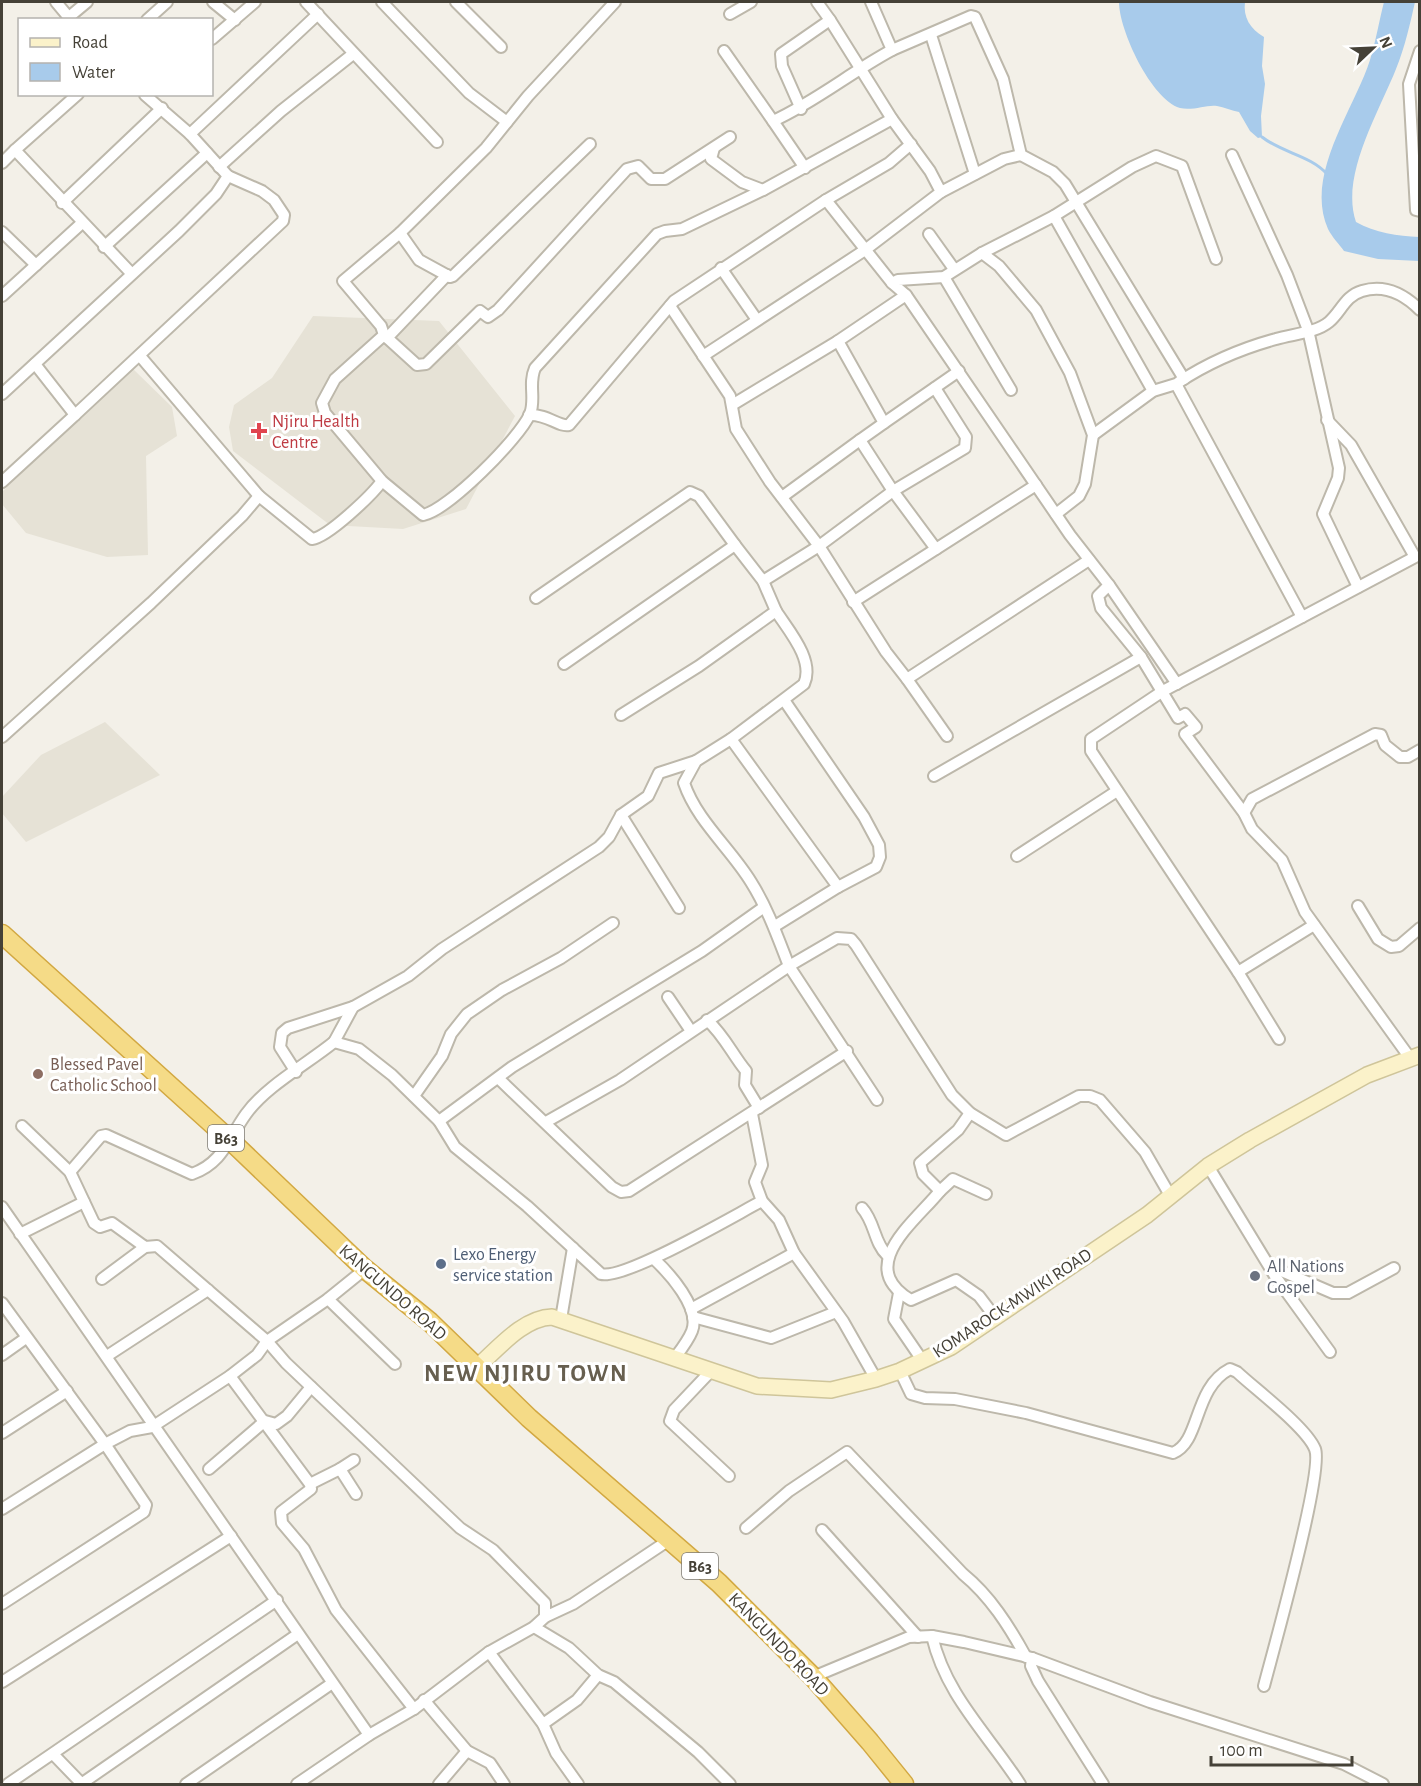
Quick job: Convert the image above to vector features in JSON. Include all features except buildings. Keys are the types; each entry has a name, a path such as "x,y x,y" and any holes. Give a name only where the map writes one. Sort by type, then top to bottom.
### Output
{"highway":[{"name":"KANGUNDO ROAD","path":"2,934 231,1141 364,1269 430,1322 562,1447 719,1583 813,1677 904,1785"}],"main road":[{"name":"KOMAROCK-MWIKI ROAD","path":"476,1368 524,1326 546,1317 561,1319 757,1386 795,1390 831,1390 876,1379 900,1371 951,1347 1171,1197 1208,1166 1346,1086 1415,1057"}],"street":[{"path":"56,2 70,18 87,2"},
{"path":"149,18 167,2"},
{"path":"213,2 235,20"},
{"path":"213,38 255,2"},
{"path":"306,2 437,142"},
{"path":"382,2 469,93 507,122"},
{"path":"456,2 501,47"},
{"path":"615,2 528,96 486,148 400,233 343,281 381,326 386,337 417,365 426,364 480,311 488,317 498,310 627,169 638,166 651,179 665,179 730,137"},
{"path":"730,14 751,2"},
{"path":"817,2 892,119 930,171 941,192"},
{"path":"871,2 892,50"},
{"path":"190,134 318,14"},
{"path":"773,122 801,109 860,67 892,50 932,35 971,16 975,18 1003,79 1021,155"},
{"path":"801,109 782,66 781,54 830,20"},
{"path":"932,35 975,174"},
{"path":"724,51 805,168"},
{"path":"1419,51 1409,84 1416,210 1419,211"},
{"path":"219,167 280,111 353,54"},
{"path":"2,163 76,96"},
{"path":"2,482 283,222 284,215 274,200 255,187 228,176 190,134 146,96"},
{"path":"62,202 162,108"},
{"path":"447,275 386,337 335,379 322,403 325,413 382,481 415,511 423,515 431,513 510,444 529,415 532,402 531,381 535,368 657,234 682,229 763,190 892,119"},
{"path":"400,233 419,260 447,275 457,274 590,144"},
{"path":"529,415 541,414 562,425 568,424 670,306 691,288 826,200 889,163 910,144"},
{"path":"714,148 711,159 742,182 763,190"},
{"path":"15,150 104,247 131,273"},
{"path":"104,247 207,153"},
{"path":"703,356 865,250 941,192 1004,159 1021,155 1053,172 1077,200 1180,382 1302,617"},
{"path":"1232,155 1287,275 1308,330 1339,468 1338,478 1323,514 1358,587"},
{"path":"892,283 898,280 944,277 982,253 1053,216 1156,156 1182,166 1216,259"},
{"path":"2,394 198,212 228,176"},
{"path":"826,200 892,283 906,295 1056,514 1109,585 1177,684"},
{"path":"1053,216 1153,392"},
{"path":"2,296 82,223"},
{"path":"2,232 36,265"},
{"path":"929,234 954,269"},
{"path":"982,253 999,266 1036,310 1070,373 1093,435 1085,484 1079,496 1056,514"},
{"path":"722,268 757,320"},
{"path":"944,277 1011,390"},
{"path":"1093,435 1153,392 1180,382 1232,354 1329,322 1341,304 1361,291 1383,289 1406,296 1419,310"},
{"path":"732,405 838,341 906,295"},
{"path":"670,306 730,396 736,429 782,497 819,546 853,602 947,736"},
{"path":"838,341 884,423"},
{"path":"140,356 259,496 312,539 323,535 362,504 382,481"},
{"path":"35,364 75,415"},
{"path":"782,497 958,371"},
{"path":"763,580 819,546 893,491 965,448 966,437 935,388"},
{"path":"1279,1040 1238,972 1091,752 1091,739 1163,691 1415,557 1351,445 1327,420"},
{"path":"860,440 893,491 936,549"},
{"path":"853,602 1036,485"},
{"path":"296,1072 280,1047 282,1033 288,1028 353,1007 408,976 442,949 599,847 609,837 621,815 648,796 659,772 696,761 804,684 807,668 804,657 763,580 699,496 690,492 536,598"},
{"path":"2,737 151,603 242,516 259,496"},
{"path":"564,664 735,545"},
{"path":"907,679 1089,560"},
{"path":"1109,585 1098,596 1101,608 1141,657 1178,718 1185,714 1196,728 1185,734 1244,813 1252,829 1282,860 1305,912 1415,1057"},
{"path":"621,715 699,666 777,610"},
{"path":"934,776 1141,657"},
{"path":"775,926 838,887 876,867 880,857 879,845 869,825 784,700"},
{"path":"1244,813 1252,799 1376,734 1381,735 1386,745 1400,757 1408,757 1419,750"},
{"path":"731,738 838,887"},
{"path":"696,761 684,783 687,792 721,844 751,882 775,926 789,966 847,1051 877,1100"},
{"path":"1017,856 1117,791"},
{"path":"621,815 680,908"},
{"path":"1358,906 1378,939 1391,947 1399,946 1419,928"},
{"path":"439,1121 498,1078 702,951 764,908"},
{"path":"414,1096 442,1056 451,1034 467,1014 502,990 561,958 613,923"},
{"path":"1238,972 1314,925"},
{"path":"546,1122 620,1080 789,966 837,938 851,939 952,1095 970,1113 1006,1135 1079,1096 1090,1096 1100,1100 1141,1146 1171,1197"},
{"path":"668,997 691,1031"},
{"path":"70,1173 100,1136 114,1138 192,1174 208,1169 231,1141 246,1113 262,1095 334,1042 353,1007"},
{"path":"707,1020 723,1034 735,1059 746,1071 745,1085 755,1111 762,1165 755,1182 762,1201 779,1220 794,1253 856,1341 876,1379"},
{"path":"334,1042 368,1054 439,1121 455,1147 605,1275 654,1259 762,1201"},
{"path":"498,1078 612,1187 621,1191 629,1191 847,1051"},
{"path":"940,1191 923,1174 920,1163 953,1135 970,1113"},
{"path":"22,1126 70,1173 94,1223 100,1227 112,1223 145,1247"},
{"path":"1208,1166 1270,1266 1330,1352"},
{"path":"986,1194 953,1179 940,1191 887,1255 887,1269 899,1293 911,1300 956,1280 979,1296 995,1317"},
{"path":"20,1234 84,1202"},
{"path":"2,1207 107,1356 152,1427 192,1479 277,1600 331,1684 369,1735"},
{"path":"862,1208 869,1215 880,1247 887,1255"},
{"path":"102,1279 145,1247 157,1246 267,1341 311,1387 460,1528 500,1556 544,1603 545,1617"},
{"path":"561,1319 573,1248"},
{"path":"692,1313 794,1253"},
{"path":"654,1259 664,1269 692,1313 694,1329 674,1359"},
{"path":"1270,1266 1333,1293 1342,1294 1394,1268"},
{"path":"2,1509 105,1444 130,1431 152,1427 230,1376 257,1355 267,1341 328,1299 364,1269"},
{"path":"107,1356 208,1290"},
{"path":"899,1293 894,1319 922,1360"},
{"path":"328,1299 395,1364"},
{"path":"2,1303 105,1444 146,1505 144,1512 2,1604"},
{"path":"692,1313 771,1338 836,1312"},
{"path":"2,1355 26,1338"},
{"path":"900,1371 911,1394 925,1398 955,1399 1026,1413 1173,1453 1185,1443 1209,1386 1230,1369 1237,1372 1299,1429 1316,1452 1316,1466 1300,1543 1264,1686"},
{"path":"710,1371 674,1410 670,1421 729,1476"},
{"path":"230,1376 265,1420 310,1484 310,1489 281,1512 282,1523 304,1549 336,1610 414,1709"},
{"path":"265,1420 276,1424 284,1419 311,1387"},
{"path":"2,1433 67,1391"},
{"path":"209,1469 265,1420"},
{"path":"746,1528 789,1491 848,1452 963,1574 978,1586 1029,1658 1038,1681 1103,1785"},
{"path":"310,1484 354,1460"},
{"path":"340,1469 356,1494"},
{"path":"822,1530 918,1637"},
{"path":"2,1682 231,1536"},
{"path":"297,1785 369,1735 414,1709 489,1652 534,1627 545,1617 573,1604 669,1540"},
{"path":"8,1785 277,1600"},
{"path":"534,1627 568,1648 598,1675 614,1682 698,1752 730,1785"},
{"path":"53,1754 81,1784 298,1634"},
{"path":"932,1636 939,1663 957,1696 1020,1785"},
{"path":"813,1677 852,1662 880,1647 918,1637 932,1636 1029,1658 1150,1702 1344,1764 1383,1785"},
{"path":"489,1652 543,1724 556,1753 578,1785"},
{"path":"543,1724 577,1700 598,1675"},
{"path":"186,1785 331,1684"},
{"path":"424,1701 467,1750 490,1763 504,1785"},
{"path":"439,1785 467,1750"}],"shaded area":[{"path":"313,316 439,321 515,416 466,509 403,529 330,525 233,451 229,427 234,405 272,378"},
{"path":"132,368 172,407 177,436 146,456 148,555 107,557 26,533 2,504 2,492"},
{"path":"105,722 160,775 26,842 2,813 2,797 41,755"}],"water":[{"path":"1119,2 1245,2 1248,22 1264,37 1262,66 1265,84 1261,116 1262,137 1258,138 1250,131 1239,112 1213,106 1180,108 1158,92 1139,62 1124,29"},
{"path":"1384,2 1415,2 1399,61 1357,165 1352,204 1356,222 1363,226 1387,233 1419,237 1419,261 1378,259 1344,251 1328,229 1322,208 1322,187 1327,165 1334,143 1370,60"}],"waterway":[{"path":"1262,137 1312,162 1327,174"}],"place":[{"name":"Njiru Health Centre","path":"259,431"},
{"name":"Blessed Pavel Catholic School","path":"38,1074"},
{"name":"Lexo Energy service station","path":"441,1264"},
{"name":"All Nations Gospel","path":"1255,1276"}],"district":[{"name":"NEW NJIRU TOWN","path":"526,1373"}]}
